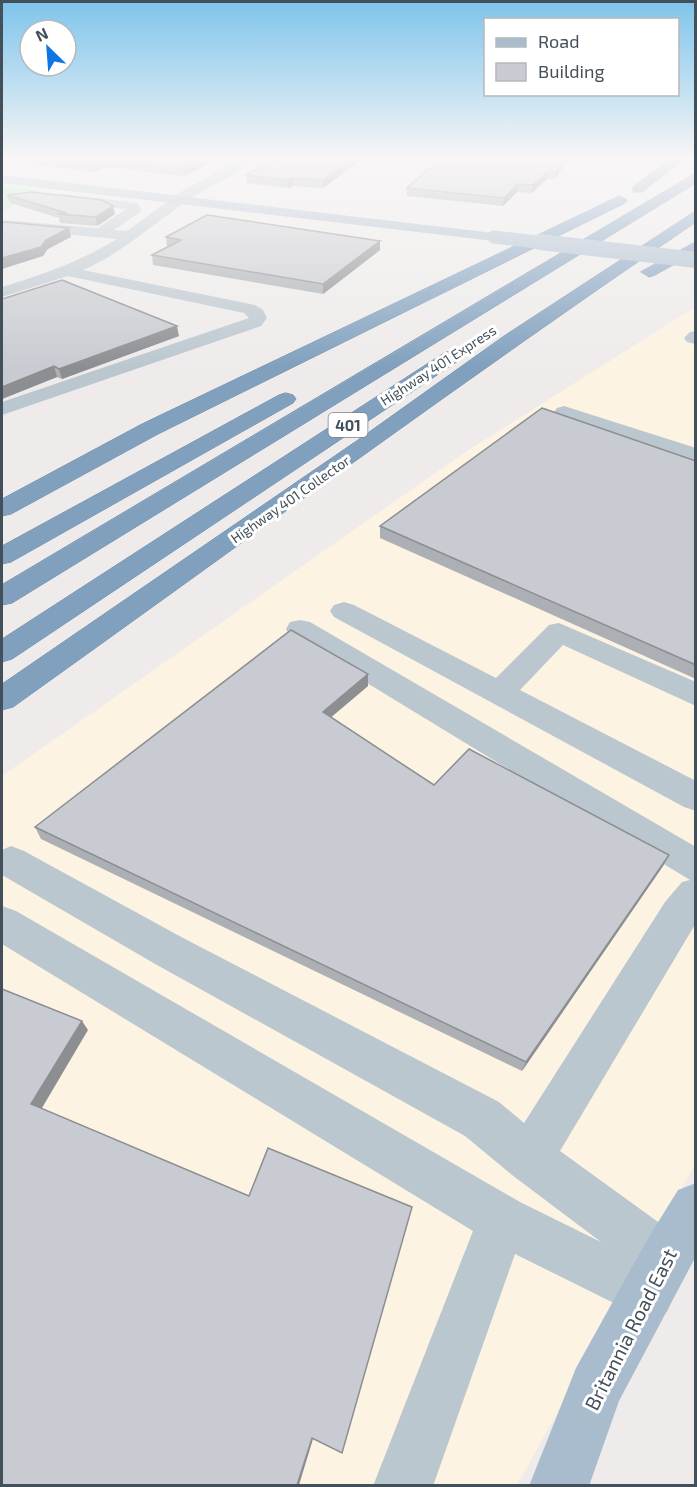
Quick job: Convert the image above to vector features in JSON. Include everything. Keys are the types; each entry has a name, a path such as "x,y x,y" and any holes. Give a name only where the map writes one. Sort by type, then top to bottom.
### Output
{"highway":[{"path":"2,509 150,429 561,228"},
{"name":"Highway 401 Express","path":"2,597 609,228"},
{"name":"Highway 401 Express","path":"2,652 650,228"},
{"name":"Highway 401 Collector","path":"2,699 366,445 510,340 676,228"},
{"path":"636,279 696,246"},
{"path":"371,353 493,288 541,269"},
{"path":"366,445 582,312"},
{"path":"2,556 311,386"},
{"path":"2,490 150,429"}],"main road":[{"path":"421,228 696,260"},
{"name":"Britannia Road East","path":"559,1485 596,1388 656,1276 696,1209"}],"street":[{"path":"50,228 100,233 162,234"},
{"path":"73,247 107,228"},
{"path":"2,302 87,268 139,228"},
{"path":"2,292 67,271 113,265 115,271 254,299"},
{"path":"2,409 255,322 258,318 257,314 249,309 87,268"},
{"path":"564,412 696,455"},
{"path":"344,611 696,796"},
{"path":"300,629 696,866"},
{"path":"499,693 559,632 696,695"},
{"path":"11,862 171,952 482,1119 529,1158 656,1276"},
{"path":"529,1158 679,914 696,894"},
{"path":"2,923 502,1220 656,1276"},
{"path":"403,1485 502,1220"}],"shaded area":[{"path":"695,307 695,1164 517,1485 2,1485 2,776 464,453"}],"building":[{"path":"2,228 68,228 46,240 41,247 2,258"},
{"path":"182,228 296,228 380,241 323,284 152,255 181,240 166,237"},
{"path":"62,280 177,326 59,369 54,366 2,387 2,299"},
{"path":"542,408 696,461 696,665 380,526"},
{"path":"291,630 368,674 323,712 434,785 469,749 669,855 526,1062 35,827"},
{"path":"2,989 82,1021 31,1104 249,1196 268,1148 412,1207 342,1453 312,1438 297,1485 2,1485"}]}
